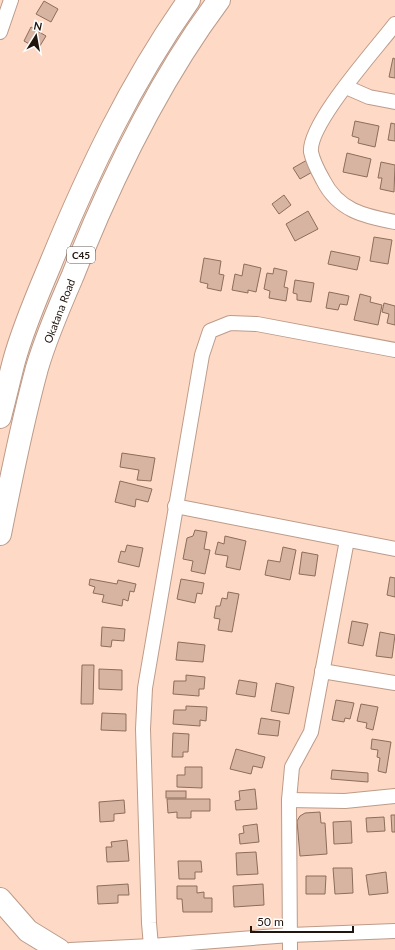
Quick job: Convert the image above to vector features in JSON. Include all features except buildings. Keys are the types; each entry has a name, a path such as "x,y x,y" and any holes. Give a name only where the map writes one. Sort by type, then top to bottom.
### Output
{"main road":[{"name":"C45","path":"1,408 14,360 28,321 84,184 138,80 189,0"},
{"name":"Okatana Road","path":"0,534 5,480 38,367 67,289 107,194 160,92 190,41 219,0"},
{"path":"0,899 28,931 59,950"}],"street":[{"path":"0,32 11,0"},
{"path":"395,24 323,116 314,134 311,151 316,168 329,192 343,206 375,218 395,222"},
{"path":"346,87 370,98 395,102"},
{"path":"151,948 148,909 143,729 145,688 202,355 210,331 230,323 257,324 395,350"},
{"path":"175,506 395,549"},
{"path":"290,950 289,800 292,767 311,732 347,540"},
{"path":"322,671 395,683"},
{"path":"289,800 345,801 395,796"},
{"path":"70,950 151,948 290,935 395,931"}]}
